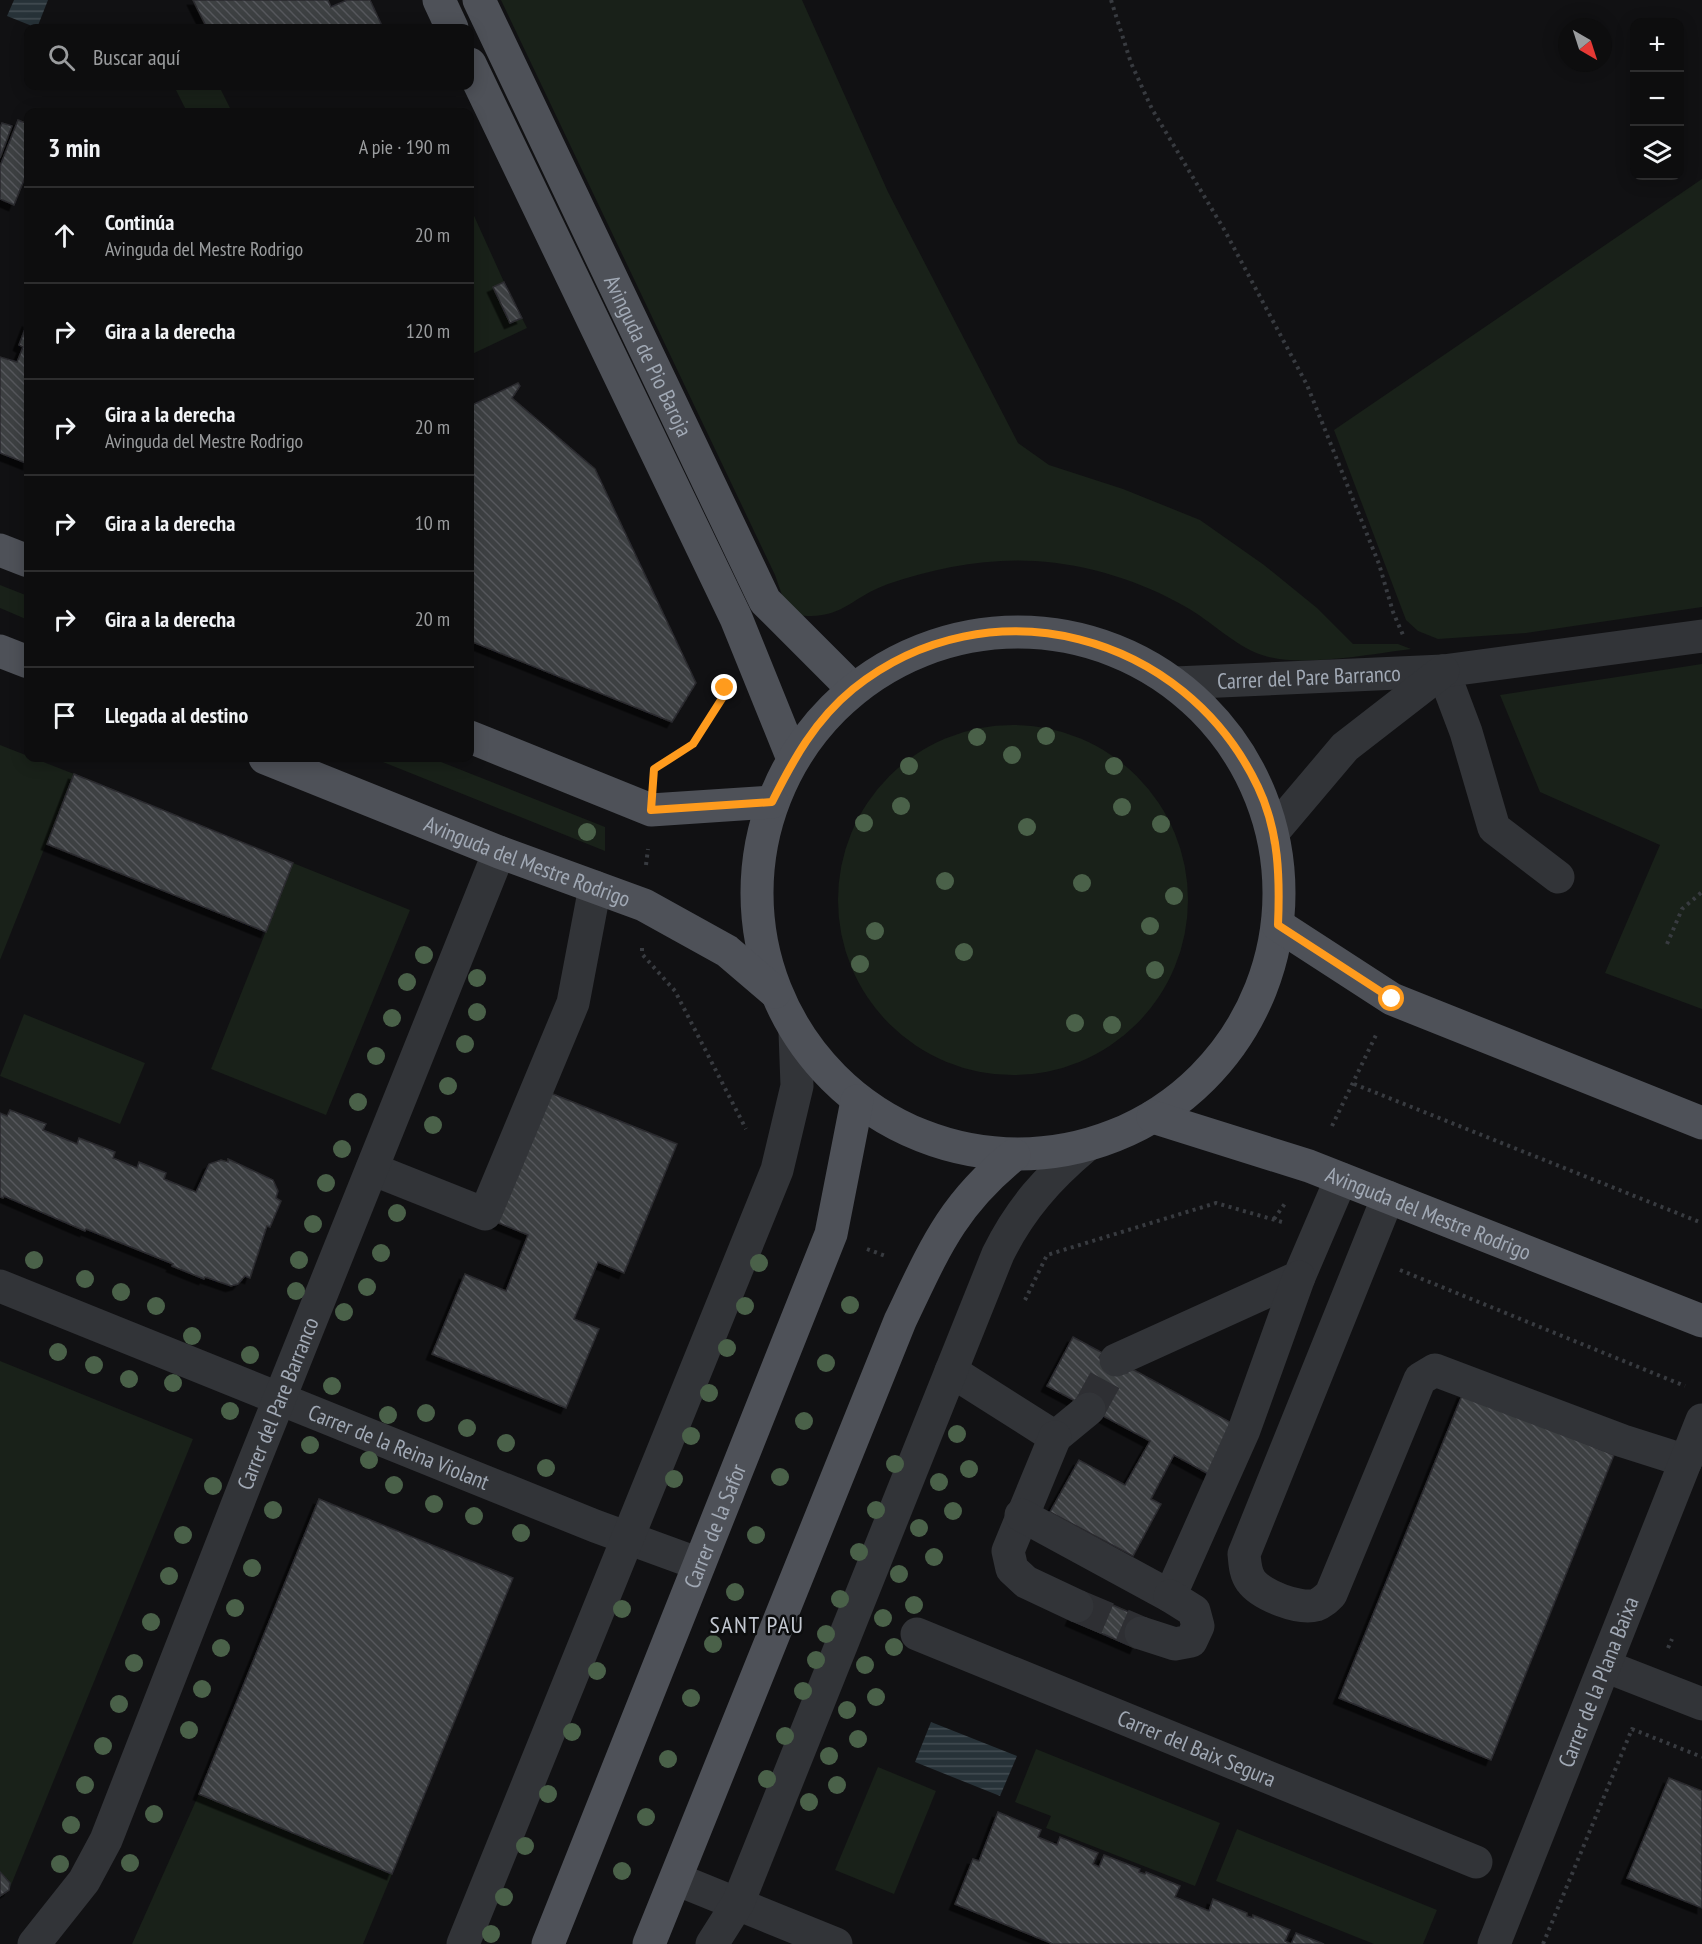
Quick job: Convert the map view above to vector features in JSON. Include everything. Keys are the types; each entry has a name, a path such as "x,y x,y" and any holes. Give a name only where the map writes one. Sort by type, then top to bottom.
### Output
{"main road":[{"path":"438,0 450,24"},
{"name":"Avinguda de Pio Baroja","path":"479,0 765,601 853,689"},
{"name":"Avinguda de Pio Baroja","path":"474,72 736,618 793,759"},
{"path":"0,550 24,559"},
{"path":"1013,631 1070,636 1126,653 1175,683 1209,713 1238,749 1259,789 1273,832 1280,878 1278,925 1264,982 1238,1035 1200,1081 1153,1117 1086,1146 1014,1155 972,1152 931,1141 892,1124 857,1101 795,1032 775,992 761,946 756,898 760,849 772,802 793,759 820,722 853,689 902,658 956,639 1013,631"},
{"path":"0,651 24,660"},
{"path":"474,739 651,810 772,802"},
{"name":"Avinguda del Mestre Rodrigo","path":"275,762 499,852 644,905 727,951 775,992"},
{"path":"1278,925 1392,999 1702,1123"},
{"name":"Carrer de la Safor","path":"548,1944 831,1234 857,1101"},
{"name":"Avinguda del Mestre Rodrigo","path":"1153,1117 1309,1166 1702,1321"},
{"path":"649,1944 896,1332 923,1272 942,1233 964,1201 988,1176 1014,1155"}],"street":[{"name":"Carrer del Pare Barranco","path":"1175,683 1443,671 1702,636"},
{"name":"Carrer del Pare Barranco","path":"1273,832 1345,747 1443,671"},
{"path":"1443,671 1466,732 1494,828 1558,877"},
{"name":"Carrer del Pare Barranco","path":"34,1944 84,1881 106,1840 280,1397 499,852"},
{"path":"372,1169 485,1214 573,1003 595,886"},
{"path":"463,1944 777,1170 797,1086 795,1032"},
{"path":"712,1944 738,1903 1008,1234 1038,1189 1086,1146"},
{"path":"1170,1596 1244,1430 1299,1277 1341,1179"},
{"path":"1388,1197 1244,1554 1245,1569 1252,1582 1264,1591 1302,1606 1314,1605 1331,1594 1420,1379 1426,1373 1435,1370 1623,1441 1686,1461"},
{"path":"1116,1360 1299,1277"},
{"name":"Carrer de la Reina Violant","path":"0,1286 628,1538 699,1564"},
{"path":"951,1371 1055,1437"},
{"path":"1077,1606 1026,1582 1012,1569 1008,1551 1055,1437 1089,1409"},
{"name":"Carrer de la Plana Baixa","path":"1494,1944 1702,1420"},
{"path":"1021,1515 1194,1611 1198,1626 1191,1641 1175,1644 1141,1633"},
{"name":"Carrer del Baix Segura","path":"917,1634 1476,1862"},
{"path":"1605,1666 1702,1704"},
{"path":"676,1879 836,1944"}],"path":[{"path":"1111,0 1131,63 1152,109 1225,231 1306,385 1379,564 1393,612 1405,639 1443,671"},
{"path":"725,688 723,697 693,744 654,769 642,954 675,991 752,1140"},
{"path":"1667,944 1682,909 1702,892"},
{"path":"1332,1126 1378,1031"},
{"path":"1354,1084 1702,1223"},
{"path":"1274,1219 1290,1196"},
{"path":"867,1249 884,1255"},
{"path":"1544,1944 1632,1729 1702,1757"}],"shaded area":[{"path":"14,0 48,0 39,24 27,24 7,16"},
{"path":"501,0 802,0 888,192 1018,443 1049,465 1123,489 1200,520 1264,565 1317,608 1353,644 1398,644 1411,649 1335,659 1277,659 1242,646 1195,613 1151,589 1094,570 1055,563 1017,560 960,565 923,573 888,584 835,612 825,615 797,615 783,598 775,575"},
{"path":"176,90 221,90 230,108 185,108"},
{"path":"1702,179 1702,607 1526,633 1438,639 1418,631 1406,620 1334,430"},
{"path":"474,216 504,282 493,288 510,323 522,318 527,328 474,353"},
{"path":"0,585 24,594 24,618 0,608"},
{"path":"1702,664 1702,1009 1605,973 1660,845 1540,792 1500,695"},
{"path":"996,725 1030,725 1064,732 1096,745 1124,764 1149,789 1168,817 1181,849 1188,883 1188,917 1181,951 1168,983 1149,1011 1124,1036 1096,1055 1064,1068 1030,1075 996,1075 962,1068 930,1055 902,1036 877,1011 858,983 845,951 838,917 838,883 845,849 858,817 877,789 902,764 930,745 962,732"},
{"path":"0,745 24,754 24,762 43,762 74,774 0,960"},
{"path":"383,762 441,762 605,827 605,851"},
{"path":"293,863 410,910 326,1115 211,1069"},
{"path":"24,1014 145,1063 120,1124 0,1076"},
{"path":"0,1361 193,1439 9,1890 0,1896"},
{"path":"931,1722 1017,1756 1000,1796 915,1762"},
{"path":"1036,1749 1220,1823 1195,1886 1046,1828 1051,1816 1015,1802"},
{"path":"878,1767 936,1791 894,1894 835,1870"},
{"path":"199,1794 392,1874 363,1944 132,1944"},
{"path":"1237,1829 1437,1910 1423,1944 1374,1944 1216,1881"}],"building":[{"path":"193,0 328,0 331,7 347,0 370,0 381,24 205,24"},
{"path":"18,120 24,122 24,180 14,205 0,199 0,166"},
{"path":"2,123 12,126 0,158 0,128"},
{"path":"504,282 522,318 510,323 493,287"},
{"path":"24,332 24,462 0,453 0,357 17,362 23,347 19,345"},
{"path":"518,383 520,386 512,398 595,469 696,683 672,722 474,643 474,404"},
{"path":"74,774 293,863 266,932 47,844"},
{"path":"543,1090 677,1144 624,1273 598,1262 574,1319 599,1329 566,1408 432,1354 465,1274 506,1291 528,1235 489,1219"},
{"path":"10,1110 46,1124 43,1130 77,1144 79,1138 115,1152 113,1158 137,1168 139,1162 166,1173 164,1179 196,1192 209,1164 221,1160 228,1162 228,1159 273,1180 278,1191 276,1198 281,1201 270,1227 267,1226 250,1278 245,1276 238,1284 231,1286 205,1277 204,1279 172,1266 173,1264 86,1229 85,1231 4,1196 0,1197 0,1113 7,1116"},
{"path":"1073,1337 1239,1427 1212,1476 1174,1455 1151,1499 1161,1504 1133,1556 1050,1512 1079,1460 1125,1485 1150,1441 1047,1386"},
{"path":"1463,1393 1614,1455 1491,1760 1339,1698"},
{"path":"319,1499 513,1578 392,1874 199,1794"},
{"path":"1083,1592 1147,1620 1135,1648 1071,1620"},
{"path":"1669,1778 1702,1791 1702,1908 1627,1878"},
{"path":"998,1812 1041,1830 1038,1837 1057,1845 1060,1837 1098,1853 1093,1864 1099,1867 1104,1855 1140,1869 1139,1872 1145,1874 1146,1872 1180,1886 1175,1897 1209,1911 1213,1899 1247,1913 1247,1916 1253,1918 1253,1915 1290,1930 1285,1941 1291,1944 1053,1944 955,1904 973,1859 979,1861"},
{"path":"0,1872 10,1883 9,1890 0,1896"},
{"path":"1296,1933 1324,1944 1291,1944"}],"tunnel":[{"path":"1089,1409 1116,1360"},
{"path":"1077,1606 1141,1633"}],"district":[{"name":"SANT PAU","path":"757,1625"}],"route":[{"path":"725,688 723,697 693,744 654,769 651,810 772,802 793,759 820,722 853,689 902,658 956,639 1013,631 1070,636 1126,653 1175,683 1209,713 1238,749 1259,789 1273,832 1280,878 1278,925 1392,999"}]}
